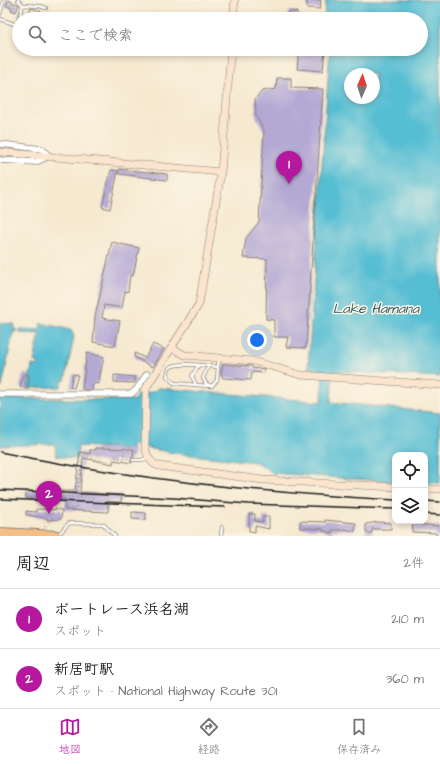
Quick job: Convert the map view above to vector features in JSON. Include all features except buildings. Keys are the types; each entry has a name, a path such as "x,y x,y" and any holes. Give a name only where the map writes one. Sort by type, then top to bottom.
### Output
{"highway":[{"path":"0,533 56,536"}],"street":[{"path":"234,12 235,0"},
{"path":"230,56 221,172 199,304 148,383 145,397 144,447 148,458 154,464 159,466 216,474 273,480 392,487"},
{"path":"0,144 42,149 49,156"},
{"path":"0,152 221,172"},
{"path":"0,160 36,162 49,156"},
{"path":"172,348 185,355 253,361 301,375 440,385"},
{"path":"0,394 130,394 136,390 147,374"},
{"path":"428,489 440,490"}],"lane":[{"path":"0,14 4,0"},
{"path":"18,0 23,5 40,6 46,8"},
{"path":"21,12 23,5"},
{"path":"0,19 12,23"},
{"path":"218,367 174,365 169,368 167,373 169,379 174,383 212,386 217,380 219,357"},
{"path":"196,385 192,376 198,366"},
{"path":"208,366 203,374 203,378 209,386"},
{"path":"133,460 148,458"},
{"path":"56,536 69,523 74,522 103,524 115,536"},
{"path":"222,527 222,536"}],"path":[{"path":"124,459 124,451 142,451 144,447"},
{"path":"77,509 81,456 112,462 113,457 133,460"},
{"path":"68,497 93,498"},
{"path":"44,535 45,522 52,522 53,508 80,509"}],"water":[{"name":"Lake Hamana","path":"326,0 440,0 440,377 333,371 331,402 440,413 440,483 428,483 428,452 392,452 392,482 273,473 256,462 174,453 131,445 131,449 78,446 77,459 56,456 55,444 0,446 0,398 135,400 137,395 150,393 159,388 322,402 323,370 308,368 330,56 428,56 428,12 325,12"},
{"path":"0,323 15,324 13,329 16,329 16,332 13,332 2,387 0,387"},
{"path":"41,323 71,330 74,336 65,381 62,380 61,387 28,388 32,365 38,366 39,363 34,361 40,334 20,333 20,329 40,330"}],"railway":[{"path":"0,452 98,470 197,484 392,500"},
{"path":"0,490 174,498 248,504 392,509"},
{"path":"0,499 225,507"},
{"path":"428,501 440,502"},
{"path":"428,514 440,515"}],"place":[{"name":"ボートレース浜名湖","path":"289,184"},
{"name":"新居町駅","path":"49,514"}]}
